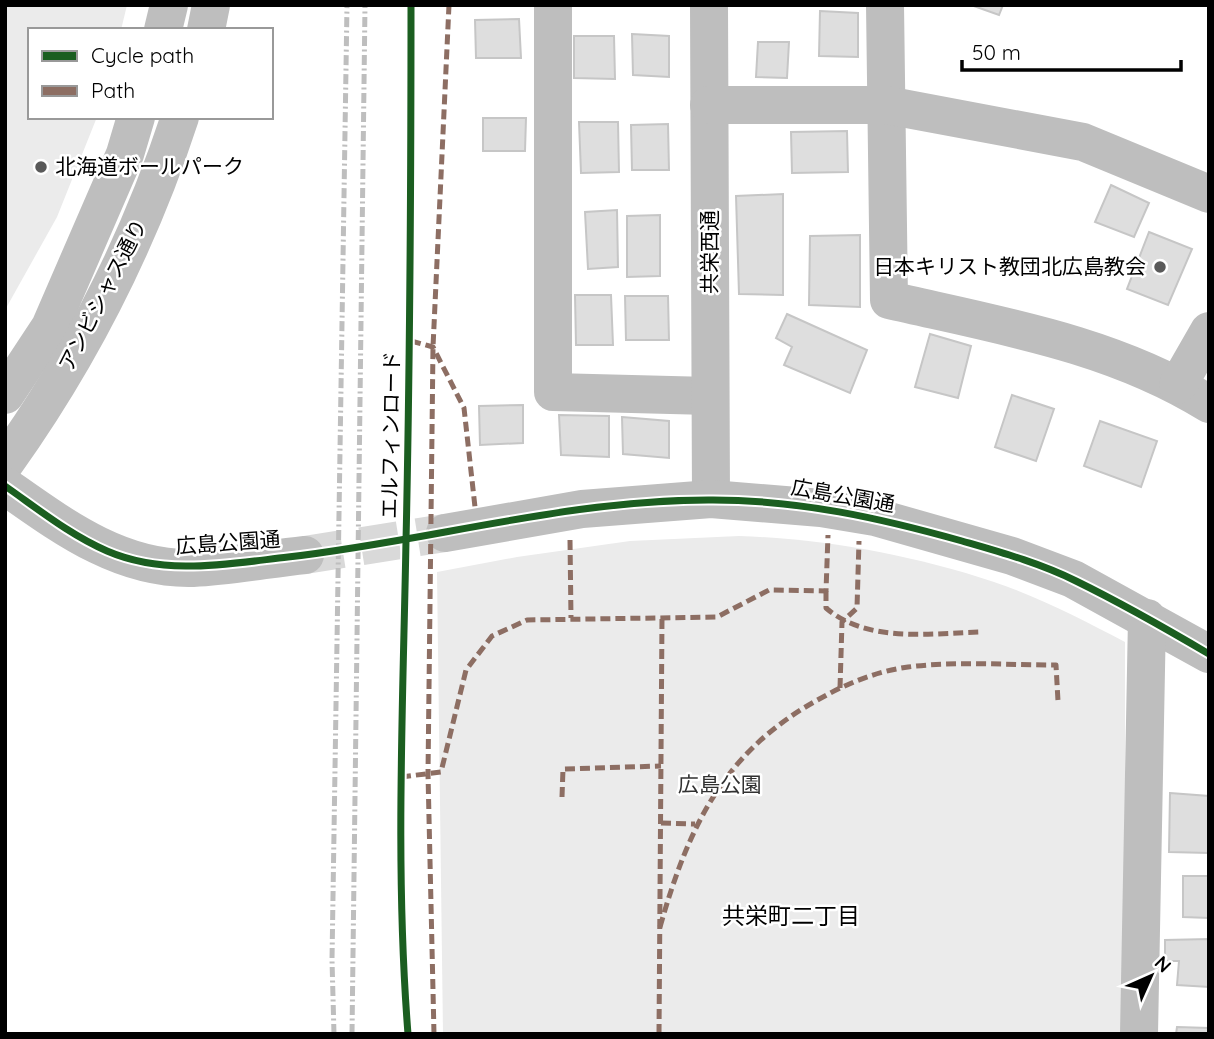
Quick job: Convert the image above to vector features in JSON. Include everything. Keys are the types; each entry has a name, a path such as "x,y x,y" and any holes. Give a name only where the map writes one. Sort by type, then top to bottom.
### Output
{"street":[{"path":"163,28 169,5"},
{"path":"206,28 211,5"},
{"path":"553,5 553,393 710,396"},
{"name":"共栄西通","path":"709,5 711,499"},
{"path":"885,5 889,300 1053,337 1194,394 1209,331"},
{"path":"709,105 886,105 1083,142 1209,194"},
{"name":"アンビシャス通り","path":"5,394 55,316 125,155 135,119"},
{"name":"アンビシャス通り","path":"5,463 62,378 105,294 141,222 179,119"},
{"name":"広島公園通","path":"5,486 70,531 108,551 139,560 192,568 305,555"},
{"name":"広島公園通","path":"445,533 582,509 711,499 768,502 875,517 1012,556 1073,579 1209,654"},
{"path":"1139,1034 1144,643 1147,618"}],"green space":[{"name":"北海道ボールパーク","path":"5,5 127,5 121,28 28,28 28,119 96,119 57,217 5,310"},
{"name":"広島公園","path":"739,536 868,550 963,572 1028,595 1125,642 1125,1034 443,1034 437,572 517,557 630,541"}],"building":[{"path":"971,5 1003,5 999,15"},
{"path":"820,11 858,13 858,57 819,56"},
{"path":"519,19 521,58 476,58 475,20"},
{"path":"632,34 669,36 669,77 633,75"},
{"path":"574,36 614,36 615,79 574,78"},
{"path":"758,42 789,42 787,78 756,77"},
{"path":"483,118 526,118 525,151 483,151"},
{"path":"579,122 618,122 619,172 581,173"},
{"path":"668,124 669,170 632,170 631,125"},
{"path":"847,131 848,172 792,173 791,132"},
{"path":"1111,185 1149,203 1134,237 1095,222"},
{"path":"783,194 783,295 739,294 736,196"},
{"path":"617,210 618,267 588,269 585,212"},
{"path":"660,215 660,276 627,277 627,216"},
{"path":"1149,232 1192,249 1168,305 1127,289"},
{"path":"860,235 860,307 809,305 810,236"},
{"path":"575,295 611,295 613,345 576,345"},
{"path":"625,296 668,296 669,340 626,340"},
{"path":"787,314 867,350 850,393 784,365 792,347 776,338"},
{"path":"930,334 971,346 958,398 915,387"},
{"path":"1012,395 1054,409 1036,461 995,447"},
{"path":"523,405 523,443 480,445 479,406"},
{"path":"559,415 609,416 609,457 561,455"},
{"path":"622,417 669,421 669,458 623,454"},
{"path":"1100,421 1157,441 1141,487 1084,466"},
{"path":"1170,793 1209,796 1209,853 1169,852"},
{"path":"1183,876 1209,876 1209,918 1183,917"},
{"path":"1209,939 1209,987 1177,985 1179,961 1165,961 1165,940"},
{"path":"1177,1027 1209,1028 1209,1034 1176,1034"}],"tunnel":[{"path":"305,555 445,533"}],"railway":[{"path":"334,1034 332,960 347,5"},
{"path":"352,1034 365,5"}],"marked path":[{"path":"434,1034 428,774 433,347 449,5"},
{"path":"411,341 433,347 464,408 475,507"},
{"path":"401,777 441,772 466,670 492,636 527,620 717,617 769,590 826,591 828,535"},
{"path":"570,540 571,618"},
{"path":"840,688 842,622 857,608 859,541"},
{"path":"826,591 826,608 843,619 880,632 982,632"},
{"path":"659,1034 662,617"},
{"path":"660,927 684,855 698,823 716,793 736,766 760,741 789,718 823,697 886,671 926,665 1001,664 1056,665 1058,701"},
{"path":"562,797 563,769 661,766"},
{"path":"661,823 695,824"}],"cycle path":[{"name":"エルフィンロード","path":"408,1034 402,911 401,788 409,340 411,5"},
{"path":"5,486 93,545 129,559 174,566 219,565 341,550 606,506 713,500 808,507 901,525 1034,563 1110,598 1209,654"}],"place":[{"name":"北海道ボールパーク","path":"41,167"},
{"name":"日本キリスト教団北広島教会","path":"1160,267"}],"district":[{"name":"共栄町二丁目","path":"791,916"}]}
